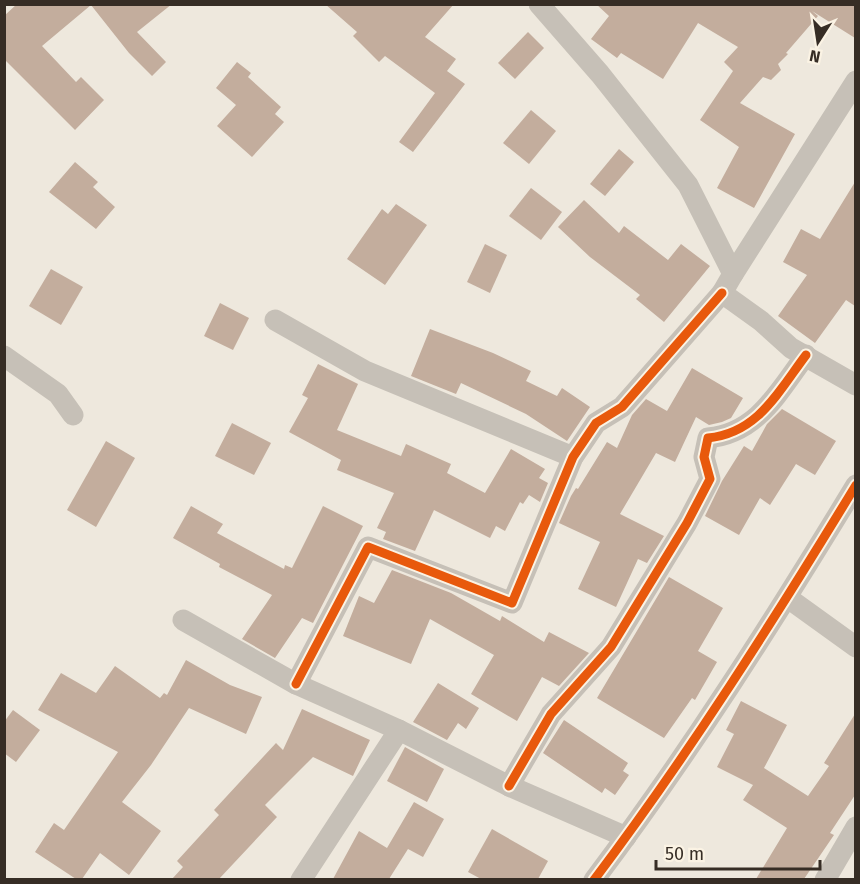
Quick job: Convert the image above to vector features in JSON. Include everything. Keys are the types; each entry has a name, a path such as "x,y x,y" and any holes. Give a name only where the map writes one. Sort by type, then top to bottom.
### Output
{"street":[{"path":"539,4 600,74 688,185 733,274"},
{"path":"296,684 368,547 512,603 573,457 596,423 622,407 722,293 855,81"},
{"path":"722,293 761,321 791,348 855,385"},
{"path":"275,320 364,371 573,457"},
{"path":"508,786 551,714 611,647 687,523 710,479 704,457 708,438 729,435 753,421 806,355"},
{"path":"4,356 58,394 73,415"},
{"path":"594,879 626,837 788,598 855,485"},
{"path":"788,598 855,647"},
{"path":"183,620 296,684 399,730 508,786 626,837"},
{"path":"301,879 399,730"},
{"path":"825,879 855,827"}],"building":[{"path":"17,4 172,4 137,32 166,62 152,76 129,53 91,5 42,46 76,82 81,77 104,100 75,130 4,59 4,16"},
{"path":"325,4 454,4 425,37 456,59 447,71 465,84 413,152 399,142 435,93 385,56 379,62 353,36 357,32"},
{"path":"596,4 855,4 855,38 812,11 818,16 778,64 781,70 771,80 763,77 740,103 795,134 754,208 717,188 739,147 700,120 733,71 724,62 738,47 698,23 663,79 621,53 617,58 591,39 609,16"},
{"path":"528,32 544,48 515,79 498,63"},
{"path":"237,62 251,73 248,77 281,107 275,114 284,122 252,157 217,126 236,105 216,88"},
{"path":"531,110 556,131 529,164 503,143"},
{"path":"619,149 634,162 605,196 590,184"},
{"path":"75,162 98,182 93,187 115,207 96,229 49,192"},
{"path":"855,182 855,306 846,300 815,343 778,316 807,275 783,262 801,229 820,239"},
{"path":"531,188 562,212 541,240 509,216"},
{"path":"584,200 619,233 624,226 668,260 681,244 710,266 664,322 636,299 640,295 590,257 558,227"},
{"path":"396,204 427,225 385,285 347,259 382,209 388,214"},
{"path":"485,244 507,255 490,293 467,282"},
{"path":"51,269 83,287 61,325 29,306"},
{"path":"220,303 249,318 233,350 204,336"},
{"path":"430,329 493,353 531,371 526,381 557,396 562,388 590,407 567,441 526,414 461,383 456,394 411,376"},
{"path":"318,364 358,384 337,430 401,456 406,444 451,464 447,473 485,493 511,449 545,469 539,478 548,483 540,502 529,495 523,504 520,502 505,531 496,526 490,538 434,510 415,551 383,539 386,532 377,528 394,493 337,470 341,460 289,432 308,398 302,395"},
{"path":"692,368 743,398 731,418 722,422 709,425 696,417 675,462 656,453 620,514 664,536 647,563 638,559 616,607 578,589 600,542 559,523 571,496 576,488 578,489 607,442 617,448 632,415 646,399 667,411"},
{"path":"782,409 836,441 815,475 796,464 770,505 760,498 739,535 705,516 722,481 744,446 752,451 767,424"},
{"path":"232,423 271,443 254,475 215,456"},
{"path":"106,441 135,458 96,527 67,510"},
{"path":"191,506 223,524 217,533 284,569 285,565 292,568 323,506 363,526 313,623 302,618 275,658 242,639 272,595 219,567 220,564 173,538"},
{"path":"392,570 451,593 500,621 502,616 544,642 549,632 589,653 559,686 542,677 517,721 471,694 494,655 430,619 411,664 343,636 359,596 374,603"},
{"path":"669,577 723,608 698,651 717,662 695,700 692,698 664,738 597,698"},
{"path":"186,660 230,685 262,697 246,734 189,708 151,765 122,802 161,831 129,875 100,853 82,879 76,879 35,852 54,823 64,830 118,752 38,710 61,673 96,693 115,666 160,698 164,693 167,695"},
{"path":"438,683 479,708 466,729 458,723 447,740 413,722"},
{"path":"741,701 787,725 764,768 808,796 829,766 824,763 855,714 855,795 830,833 834,835 804,879 756,879 787,828 743,800 753,785 717,767 734,734 726,730"},
{"path":"302,709 370,740 353,776 313,757 265,805 277,817 219,879 172,879 183,867 177,861 219,815 214,810 276,743 283,750"},
{"path":"13,710 40,730 16,762 4,753 4,722"},
{"path":"564,720 628,763 623,771 629,775 615,795 605,788 602,793 543,753"},
{"path":"405,747 444,769 427,802 387,781"},
{"path":"414,802 444,819 423,857 408,849 389,879 333,879 359,831 387,848"},
{"path":"492,829 548,861 538,879 481,879 468,872"}],"cycle path":[{"path":"296,684 368,547 512,603 573,457 596,423 622,407 722,293"},
{"path":"509,786 551,714 611,647 687,523 710,479 704,457 708,438 725,435 754,419 776,396 806,355"},
{"path":"594,880 730,686 856,485"}]}
